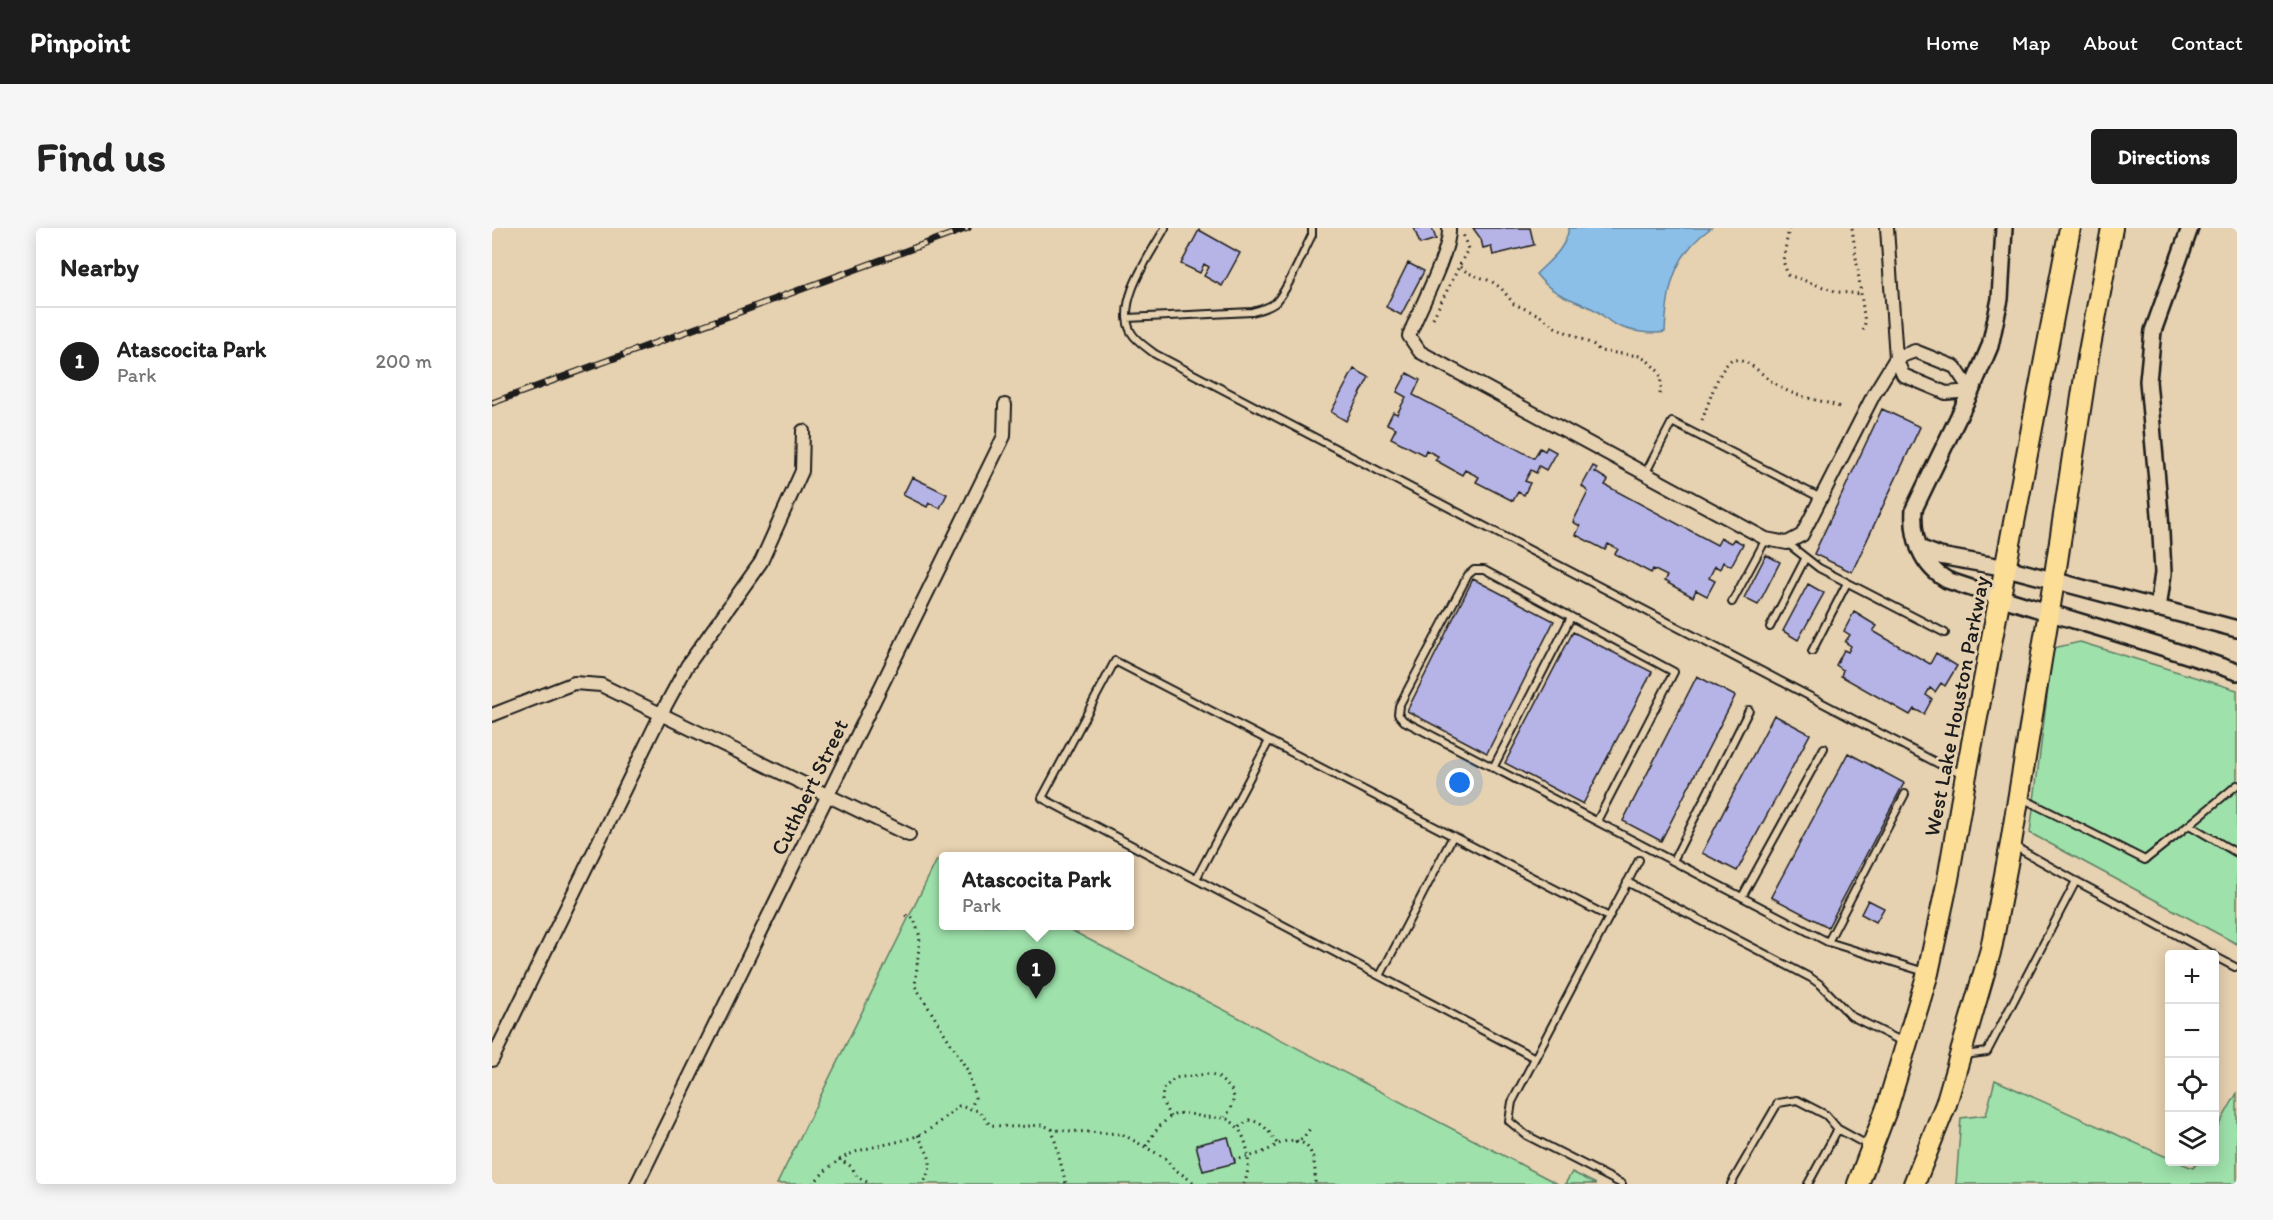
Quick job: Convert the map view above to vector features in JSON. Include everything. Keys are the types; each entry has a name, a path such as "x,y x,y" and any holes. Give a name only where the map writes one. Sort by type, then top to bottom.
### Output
{"main road":[{"name":"West Lake Houston Parkway","path":"1858,1184 1888,1105 1928,973 1948,879 2070,228"},
{"path":"1914,1184 1946,1104 1991,948 2011,843 2088,357 2112,228"}],"street":[{"path":"1449,228 1450,236 1439,266 1409,336 1420,352 1766,539 1787,543 1802,535 1874,394 1896,358 1914,351 1955,367 1971,391"},
{"path":"1887,228 1896,358 1903,375 1946,393 1971,391"},
{"path":"2004,228 2001,299 1990,346 1914,509 1913,525 1925,561 1935,573 1947,580 2237,672"},
{"path":"2158,609 2163,573 2161,526 2148,381 2153,331 2190,228"},
{"name":"Cuthbert Street","path":"637,1184 1005,436 1005,405"},
{"path":"492,1060 661,714 687,666 761,562 802,471 802,431"},
{"path":"1919,548 1940,556 2007,568 2237,629"},
{"path":"492,716 574,683 601,685 909,835"}],"lane":[{"path":"1165,228 1129,296 1126,308 1131,333 1155,354 1939,764 1966,775"},
{"path":"1127,318 1252,312 1265,308 1275,303 1282,294 1312,235 1312,228"},
{"path":"1645,474 1672,422 1821,498"},
{"path":"1732,602 1766,539"},
{"path":"1787,543 1805,559 1847,583 1945,633"},
{"path":"1770,627 1805,559"},
{"path":"1597,821 1674,672 1484,570 1474,570 1468,575 1399,706 1398,714 1404,721 1828,942 1928,973"},
{"path":"1812,651 1847,583"},
{"path":"1493,768 1571,617"},
{"path":"1534,1058 1042,798 1115,661 1609,917"},
{"path":"1673,861 1749,710"},
{"path":"1196,879 1269,741"},
{"path":"1742,897 1824,748"},
{"path":"2018,796 2145,860 2237,785"},
{"path":"1828,942 1905,794"},
{"path":"2189,825 2237,853"},
{"path":"1380,976 1452,836"},
{"path":"2011,843 2204,950"},
{"path":"1622,1184 1526,1135 1509,1121 1512,1102 1639,860"},
{"path":"1960,1056 1987,1052 2076,881"},
{"path":"1628,882 1811,978 1821,985 1851,1016 1907,1043"},
{"path":"2219,958 2235,967"},
{"path":"1731,1184 1778,1103 1797,1100 1826,1115 1838,1129 1872,1147"},
{"path":"1808,1184 1838,1129"}],"path":[{"path":"1429,327 1468,249 1461,228"},
{"path":"1789,228 1783,261 1788,274 1838,292 1861,294"},
{"path":"1852,228 1865,323 1863,332"},
{"path":"1460,267 1468,273 1491,281 1501,288 1514,304 1594,345 1600,351 1639,356 1647,361 1661,377 1660,396"},
{"path":"1702,420 1721,373 1732,359 1742,360 1758,368 1777,386 1798,396 1822,399 1842,408"},
{"path":"906,915 914,919 920,937 915,986 968,1071 975,1098 971,1108"},
{"path":"1170,1117 1162,1101 1163,1089 1175,1078 1208,1074 1218,1077 1231,1089 1233,1102 1225,1117"},
{"path":"813,1184 828,1167 840,1159 865,1148 918,1135 959,1106 979,1111 990,1125 1013,1127 1043,1125 1052,1130 1122,1134 1164,1158 1173,1168 1196,1184"},
{"path":"1146,1146 1156,1131 1170,1117 1183,1112 1202,1117 1225,1117 1239,1127 1247,1156 1248,1174 1244,1184"},
{"path":"1239,1127 1249,1120 1256,1121 1267,1128 1278,1145"},
{"path":"1295,1142 1303,1138 1312,1126"},
{"path":"1052,1130 1066,1184"},
{"path":"918,1135 930,1160 931,1169 924,1184"},
{"path":"1234,1160 1263,1152 1287,1141 1295,1142 1310,1149 1316,1171 1315,1184"},
{"path":"840,1159 852,1167 857,1177 871,1184"}],"green space":[{"path":"2080,642 2237,690 2237,944 2030,833 2053,648"},
{"path":"937,860 939,861 939,930 1071,930 1558,1184 777,1184"},
{"path":"1995,1080 2165,1156 2165,1166 2193,1168 2195,1166 2219,1166 2219,1125 2237,1093 2237,1184 1956,1184 1961,1118 1986,1115"},
{"path":"1572,1172 1596,1184 1565,1184"}],"water":[{"path":"1569,228 1711,228 1688,249 1675,273 1668,301 1665,332 1647,333 1614,324 1595,310 1550,288 1536,274 1561,248"}],"building":[{"path":"1414,228 1432,228 1436,239 1420,244"},
{"path":"1473,228 1530,228 1534,245 1493,255 1491,246 1483,248 1481,239"},
{"path":"1199,230 1240,253 1222,286 1204,276 1209,267 1204,264 1200,273 1181,264"},
{"path":"1408,263 1424,271 1401,315 1386,307"},
{"path":"1354,369 1369,377 1346,421 1331,412"},
{"path":"1407,373 1420,380 1413,395 1534,458 1540,448 1545,451 1547,447 1556,452 1546,470 1539,466 1536,473 1531,470 1525,481 1530,483 1524,495 1518,492 1513,501 1476,482 1479,477 1465,470 1462,475 1435,460 1438,456 1426,450 1424,455 1391,438 1396,428 1387,424 1393,412 1397,414 1406,397 1397,392"},
{"path":"1882,409 1920,427 1852,572 1814,554"},
{"path":"1593,466 1597,468 1595,472 1608,480 1605,485 1717,545 1721,538 1731,543 1734,539 1743,544 1731,566 1723,562 1720,569 1715,566 1709,578 1715,581 1707,596 1696,590 1693,597 1664,581 1667,576 1653,569 1651,573 1615,554 1618,549 1608,544 1605,550 1576,535 1580,526 1573,522 1588,492 1582,486"},
{"path":"912,477 947,494 940,508 929,503 927,507 903,495"},
{"path":"1766,555 1780,562 1758,605 1744,598"},
{"path":"1473,579 1554,621 1487,753 1407,711"},
{"path":"1808,584 1824,593 1798,640 1783,631"},
{"path":"1854,612 1877,626 1873,631 1930,664 1936,653 1957,666 1945,686 1941,683 1935,692 1930,688 1926,695 1932,699 1924,714 1914,709 1910,715 1841,676 1843,670 1836,665 1844,650 1848,652 1851,646 1845,642 1850,635 1844,631"},
{"path":"1573,632 1652,672 1583,804 1505,763"},
{"path":"1697,676 1735,696 1661,841 1623,821"},
{"path":"1774,715 1810,734 1737,871 1702,853"},
{"path":"1848,753 1904,783 1828,927 1771,897"},
{"path":"1868,900 1884,908 1876,922 1861,914"},
{"path":"1228,1137 1235,1163 1203,1171 1196,1145"}],"railway":[{"path":"492,403 968,228"}],"place":[{"name":"Atascocita Park","path":"1036,999"}]}
